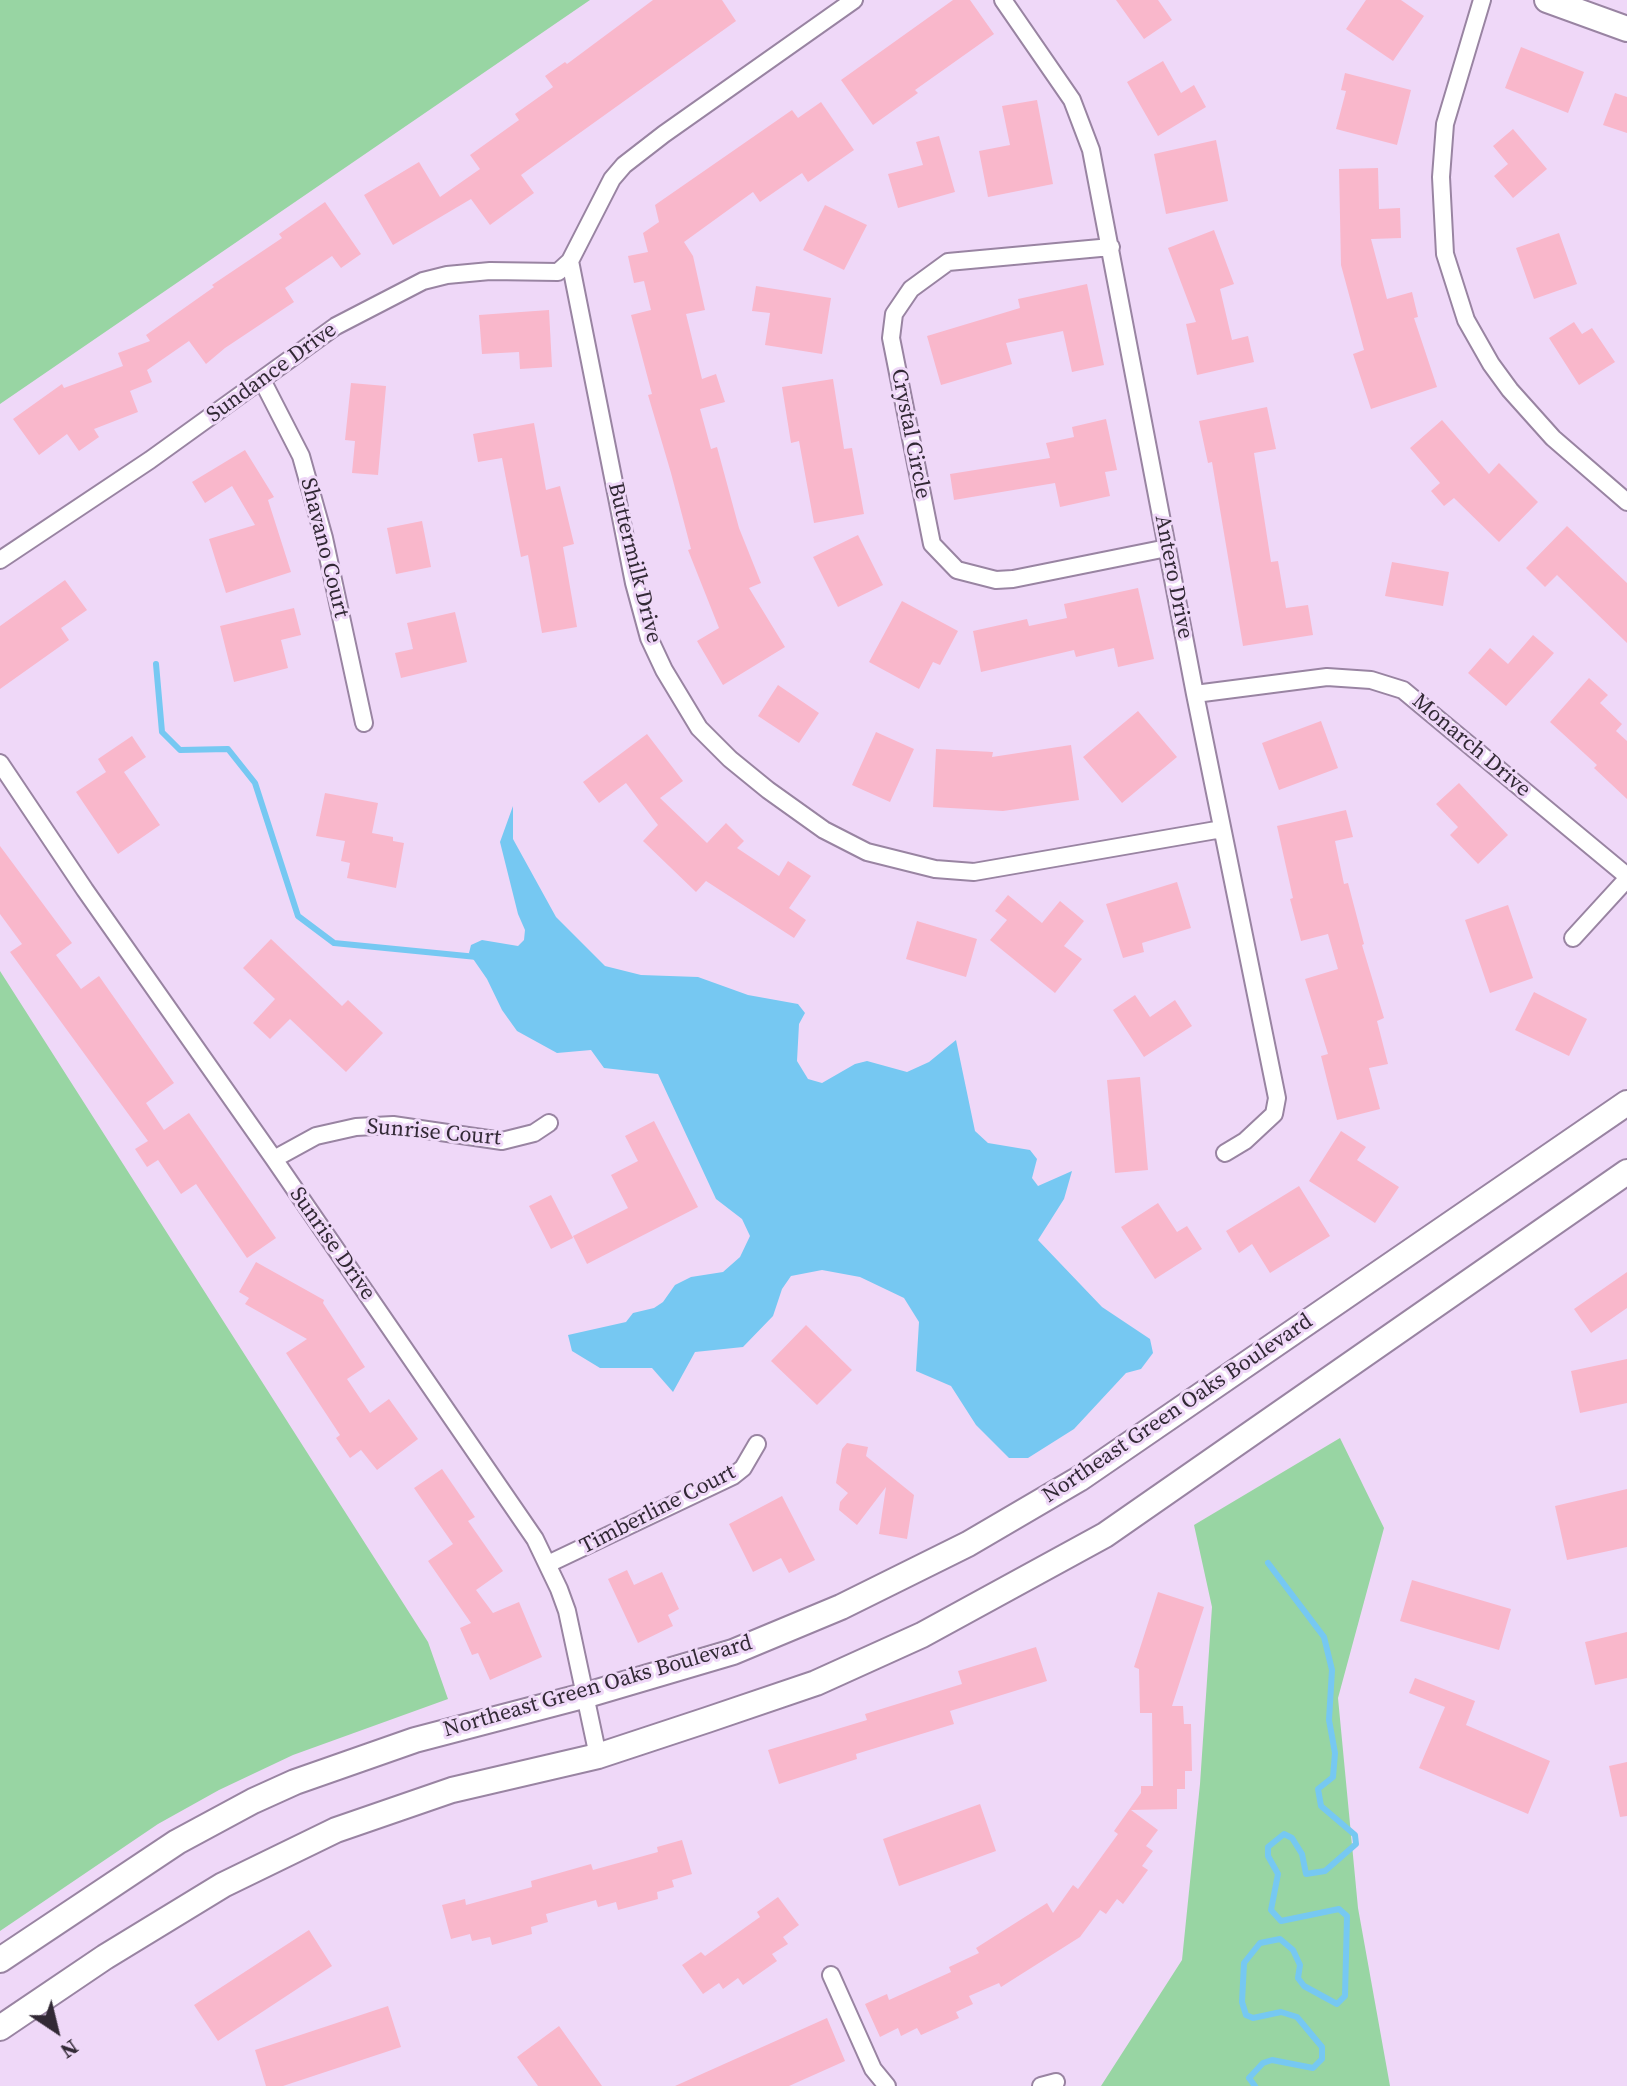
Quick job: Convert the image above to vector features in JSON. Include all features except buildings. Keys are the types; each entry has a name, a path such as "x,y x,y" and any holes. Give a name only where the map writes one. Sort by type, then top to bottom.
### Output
{"main road":[{"path":"1547,0 1627,29"},
{"name":"Northeast Green Oaks Boulevard","path":"0,1960 177,1842 295,1782 415,1740 587,1695 733,1652 841,1607 968,1544 1079,1479 1627,1103"},
{"path":"0,2028 105,1957 209,1893 300,1846 413,1802 483,1781 598,1756 816,1683 922,1635 1105,1535 1627,1172"}],"street":[{"path":"570,261 612,179 624,165 854,0"},
{"name":"Antero Drive","path":"1003,0 1072,100 1091,150 1195,694 1277,1098 1274,1114 1245,1141 1225,1153"},
{"path":"1482,0 1445,124 1441,177 1445,254 1466,320 1500,377 1553,438 1627,502"},
{"name":"Crystal Circle","path":"1111,247 948,262 911,289 894,314 891,338 932,544 957,570 996,580 1013,579 1167,548"},
{"name":"Sundance Drive","path":"0,560 150,460 336,326 423,281 490,271 558,272 570,261"},
{"name":"Buttermilk Drive","path":"570,261 631,568 649,638 664,670 699,728 730,759 768,790 835,835 867,852 935,869 974,872 1222,829"},
{"name":"Shavano Court","path":"262,380 301,456 324,538 364,723"},
{"name":"Monarch Drive","path":"1195,694 1327,677 1371,680 1403,690 1627,878"},
{"name":"Sunrise Drive","path":"0,763 520,1516 548,1564 567,1611 598,1756"},
{"path":"1573,938 1627,878"},
{"name":"Sunrise Court","path":"274,1159 316,1136 356,1127 393,1125 502,1141 534,1133 549,1123"},
{"name":"Timberline Court","path":"548,1564 733,1476 743,1468 757,1444"},
{"path":"831,1975 873,2069 887,2086"}],"green space":[{"path":"0,0 590,0 0,404"},
{"path":"0,971 428,1642 448,1699 293,1755 219,1790 158,1824 0,1931"},
{"path":"1340,1438 1384,1528 1338,1698 1358,1908 1390,2086 1101,2086 1182,1960 1200,1784 1212,1607 1194,1525"}],"water":[{"path":"513,806 513,839 556,917 605,966 641,975 698,977 748,995 798,1004 805,1013 799,1024 797,1061 808,1079 822,1083 855,1064 867,1061 907,1072 929,1062 956,1040 975,1131 988,1143 1030,1150 1037,1159 1032,1178 1038,1186 1072,1171 1064,1199 1038,1240 1102,1307 1150,1339 1153,1353 1141,1369 1126,1373 1074,1429 1028,1458 1009,1458 976,1425 951,1386 916,1371 919,1322 904,1298 860,1277 822,1270 791,1276 782,1289 773,1316 743,1347 695,1352 673,1392 652,1368 600,1368 572,1351 568,1335 626,1322 633,1313 654,1308 663,1302 675,1285 691,1277 723,1272 740,1257 750,1236 742,1219 716,1199 658,1074 604,1068 591,1050 557,1053 517,1031 469,953 471,945 482,940 518,946 524,940 525,930 500,842"}],"waterway":[{"path":"156,664 162,732 180,750 228,749 255,783 298,916 334,943 477,957"},
{"path":"1255,2086 1249,2078 1263,2063 1272,2060 1313,2068 1322,2059 1322,2047 1297,2017 1281,2012 1253,2018 1246,2015 1242,2002 1244,1963 1260,1943 1280,1939 1293,1950 1300,1965 1298,1978 1304,1986 1337,2004 1345,1996 1347,1916 1339,1909 1281,1921 1271,1910 1278,1874 1268,1856 1268,1847 1284,1834 1292,1838 1302,1854 1306,1874 1325,1871 1356,1844 1355,1835 1321,1806 1318,1789 1333,1777 1335,1753 1329,1720 1332,1670 1324,1637 1268,1563"}]}
